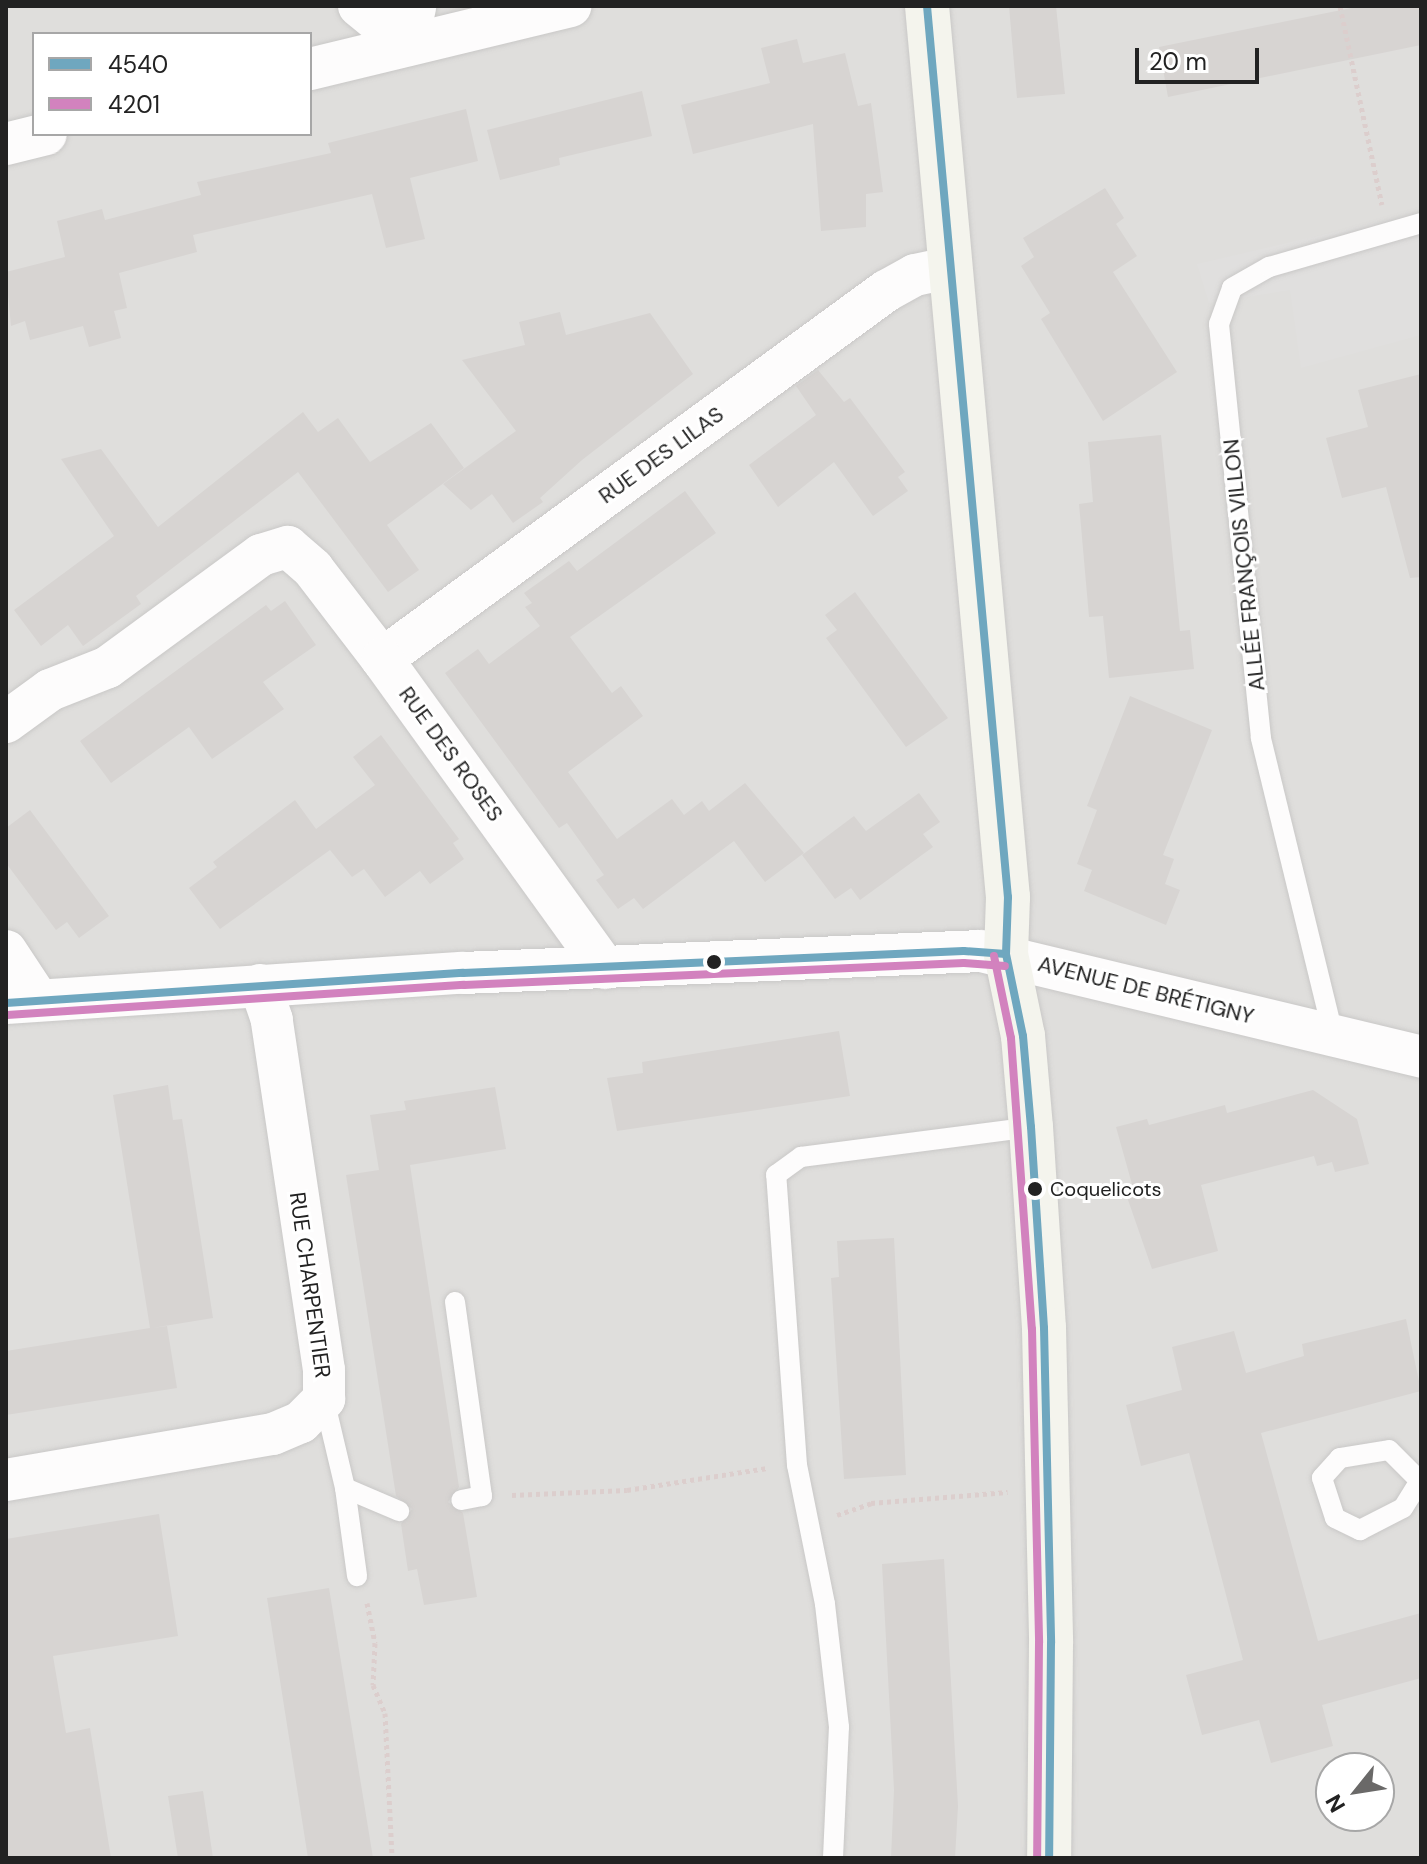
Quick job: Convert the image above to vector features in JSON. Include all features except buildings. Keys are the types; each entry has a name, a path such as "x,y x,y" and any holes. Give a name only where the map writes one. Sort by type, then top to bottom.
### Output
{"street":[{"path":"359,6 411,26"},
{"path":"312,68 411,26 570,6"},
{"path":"927,6 948,268 1008,897 1006,954 1023,1036 1031,1127 1047,1493 1049,1858"},
{"path":"6,144 38,136"},
{"name":"RUE DES LILAS","path":"382,659 886,291 915,275 948,268"},
{"name":"RUE DES ROSES","path":"6,722 50,690 108,667 261,555 288,547 307,561 382,659 605,968"},
{"path":"6,951 21,1001"},
{"name":"AVENUE DE BRÉTIGNY","path":"21,1001 260,985 973,951 1006,954 1334,1038 1421,1057"},
{"name":"RUE CHARPENTIER","path":"6,1480 273,1434 301,1422 324,1399 324,1370 272,1020 260,985"}],"lane":[{"name":"ALLÉE FRANÇOIS VILLON","path":"1334,1038 1261,738 1219,324 1232,288 1269,267 1421,223"},
{"path":"833,1858 839,1727 825,1604 797,1465 776,1175 801,1157 1031,1127"},
{"path":"455,1302 482,1496 461,1500"},
{"path":"324,1399 345,1488 357,1576"},
{"path":"1389,1450 1420,1479 1403,1508 1360,1530 1335,1518 1322,1478 1340,1458 1389,1450"},
{"path":"345,1488 399,1511"}],"path":[{"path":"1340,6 1387,233"},
{"path":"482,1496 627,1490 797,1465"},
{"path":"809,1525 871,1503 983,1492 1047,1493"},
{"path":"357,1576 375,1643 373,1685 385,1713 382,1748 392,1858"}],"shaded area":[{"path":"6,6 1421,6 1421,1858 6,1858"},
{"path":"1421,212 1421,335 1301,368 1290,290 1209,303 1197,264"}],"transit line":[{"name":"4540","path":"927,6 1008,897 1006,954 1023,1036 1031,1127 1044,1328 1051,1643 1049,1858"},
{"name":"4540","path":"6,1003 463,973 964,951 1006,954"},
{"name":"4201","path":"994,956 1011,1038 1032,1329 1039,1643 1037,1858"},
{"name":"4201","path":"7,1015 464,985 964,963 1005,966"}],"place":[{"name":"Coquelicots","path":"1035,1189"}]}
